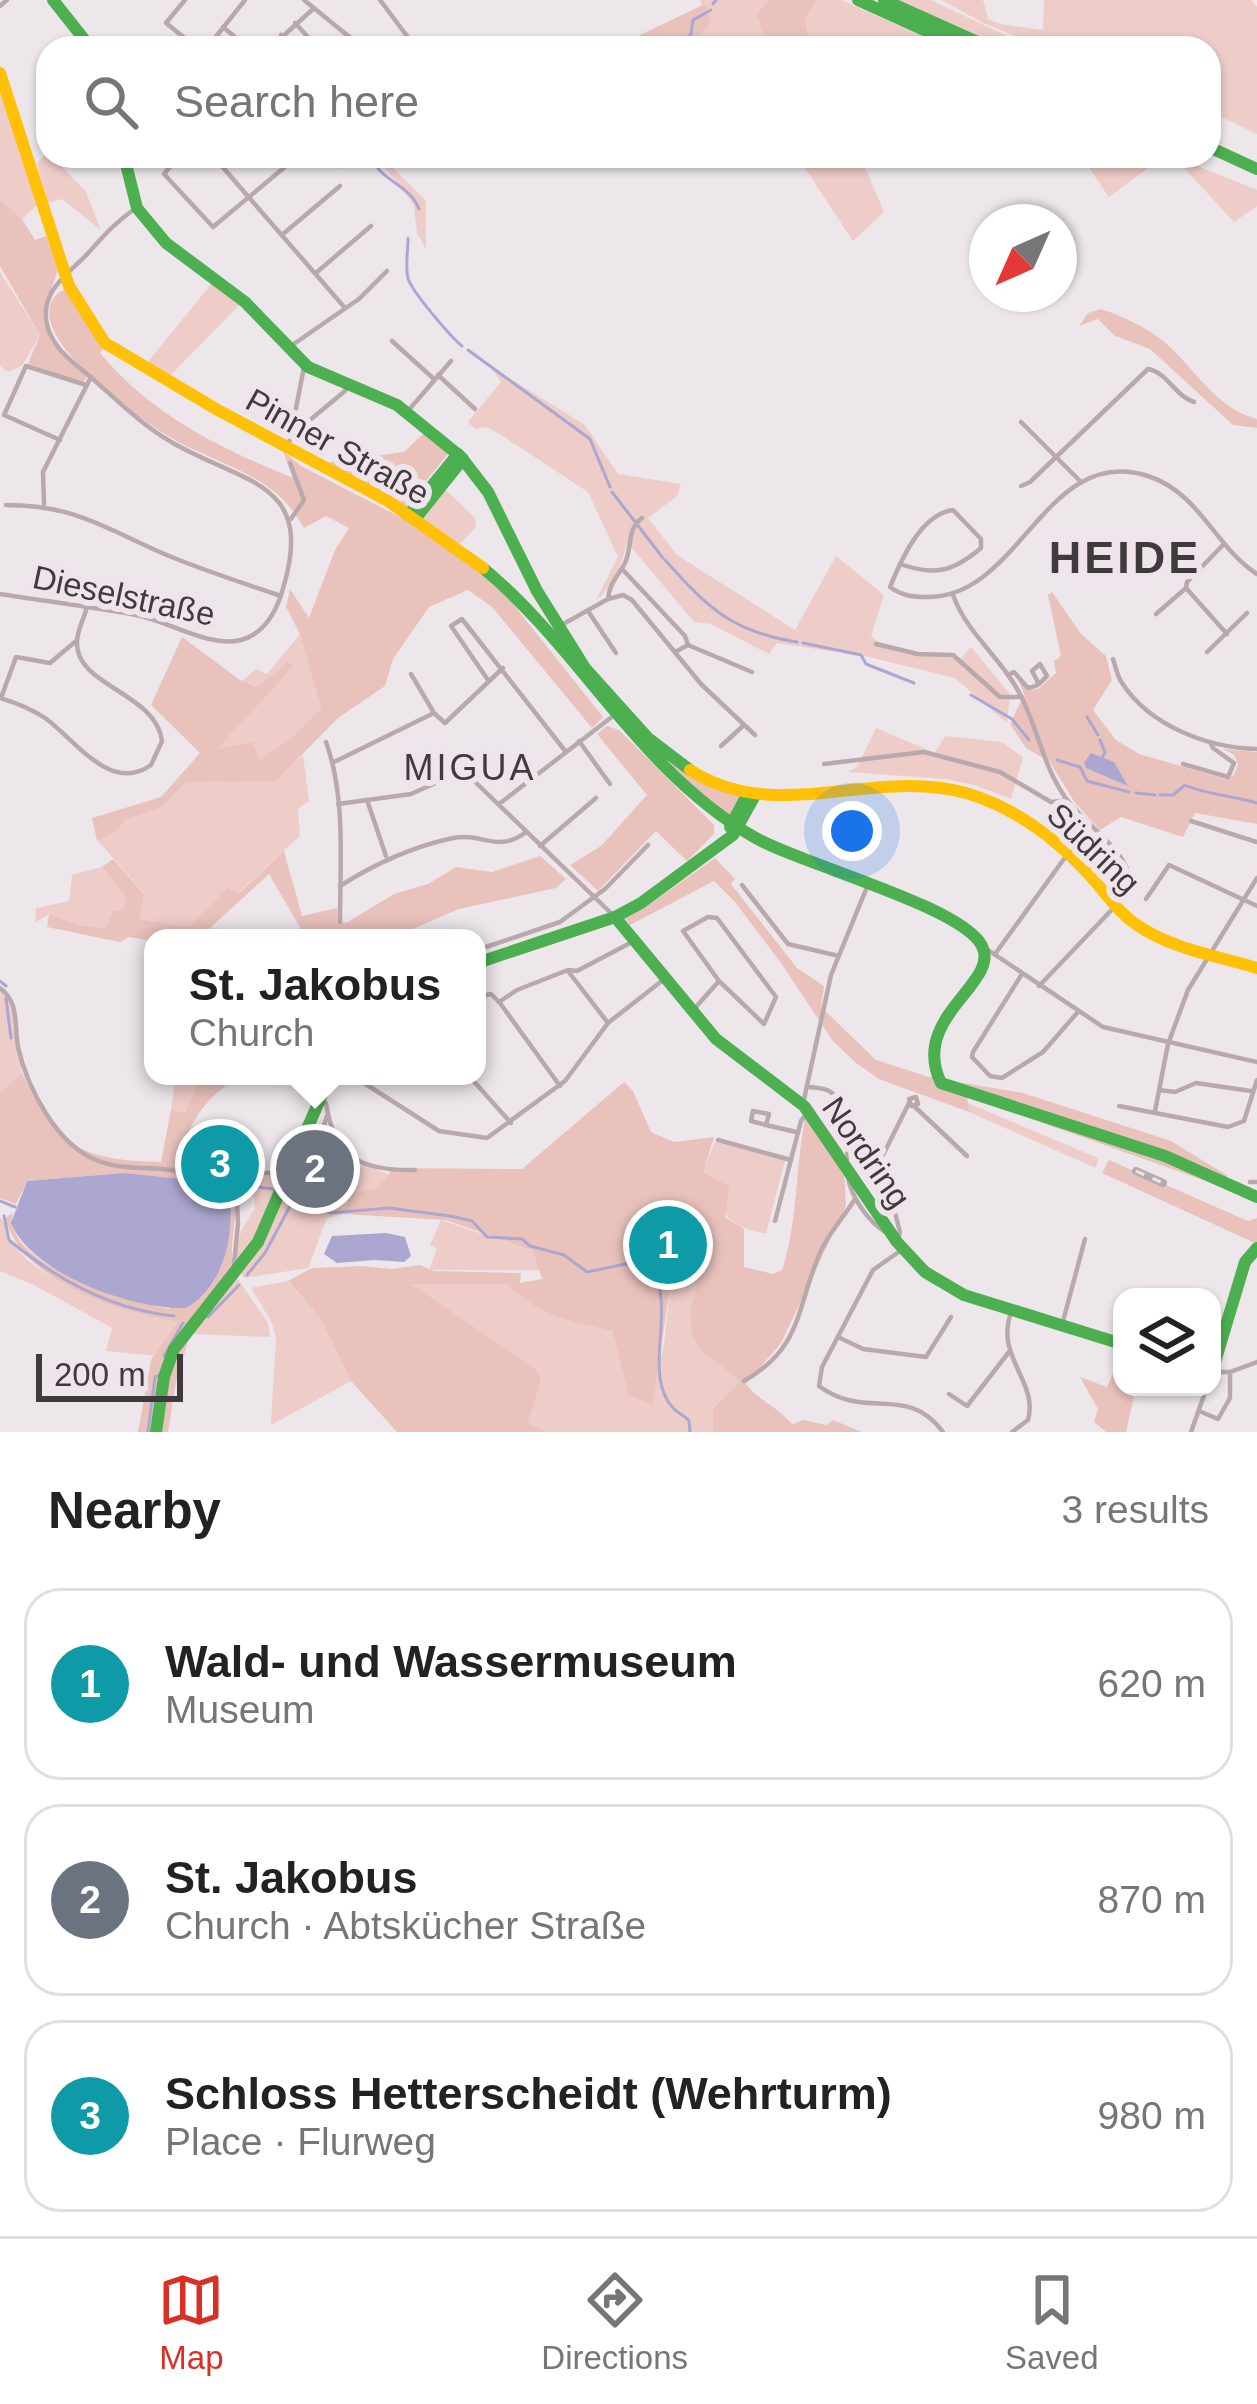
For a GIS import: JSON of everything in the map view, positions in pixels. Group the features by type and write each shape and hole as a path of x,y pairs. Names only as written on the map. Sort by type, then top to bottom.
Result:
{"main road":[{"path":"53,0 82,36"},
{"path":"858,0 938,36"},
{"path":"884,0 964,36"},
{"name":"Pinner Straße","path":"0,73 73,286 90,324 118,352 450,541 512,594 667,770 736,826 779,850 869,881 964,929 985,948"},
{"path":"1221,144 1257,160"},
{"path":"1221,152 1257,169"},
{"path":"125,168 136,208 166,246 232,291 305,365 407,412 460,456 495,498 558,627 604,689 666,752 708,780 750,796 736,826 656,894 615,917 486,960"},
{"path":"412,517 460,456"},
{"path":"512,594 521,581 537,590"},
{"path":"543,630 558,627"},
{"path":"667,770 720,821 720,841"},
{"name":"Südring","path":"750,796 803,799 880,785 948,789 1020,815 1069,852 1116,905 1152,933 1257,968"},
{"name":"Nordring","path":"615,917 729,1050 806,1108 897,1242 925,1272 951,1289 1113,1341"},
{"path":"985,948 985,964 937,1033 930,1058 941,1083 1181,1162 1257,1197"},
{"path":"156,1432 164,1377 174,1349 258,1242 326,1085"},
{"path":"1221,1342 1245,1262 1257,1248"}],"street":[{"path":"0,6 7,0"},
{"path":"182,36 166,23 185,0"},
{"path":"216,36 245,0"},
{"path":"304,0 348,36"},
{"path":"380,0 407,36"},
{"path":"281,35 313,9"},
{"path":"296,23 307,36"},
{"path":"224,26 235,36"},
{"path":"169,168 164,174 213,227 284,168"},
{"path":"224,168 345,308"},
{"path":"283,234 340,186"},
{"path":"136,208 66,269 46,312 50,334 65,356 162,436 261,486 291,519"},
{"path":"317,272 371,226"},
{"path":"288,348 387,271"},
{"path":"55,288 73,286"},
{"path":"392,341 476,409"},
{"path":"407,412 451,361"},
{"path":"289,444 305,365"},
{"path":"60,440 4,416 26,366 86,386"},
{"path":"1021,486 1148,369 1157,371 1186,400 1194,402"},
{"path":"44,505 44,472 91,377"},
{"path":"292,427 304,425 348,384"},
{"path":"1021,422 1080,481"},
{"path":"6,506 44,505 86,516 171,557 281,596 293,554 291,519 304,500 290,464"},
{"path":"900,564 932,573 945,571 981,548 981,539 952,511 937,514 900,564 890,587 911,597 953,595 994,571 1051,506 1080,481 1119,472 1161,481 1188,498 1224,544 1257,574"},
{"path":"608,599 637,522"},
{"path":"1156,614 1224,544"},
{"path":"621,569 679,629 688,645 752,671"},
{"path":"1186,588 1227,634"},
{"name":"Dieselstraße","path":"0,594 170,624 221,642 253,635 273,616 281,596"},
{"path":"953,595 968,629 1022,697 1047,767 1067,800 1125,863 1130,885 1039,986"},
{"path":"558,627 608,599 628,597 700,684 754,735"},
{"path":"0,698 28,707 49,721 111,772 129,775 145,770 160,751 158,723 86,666 76,641 87,607"},
{"path":"588,611 616,653"},
{"path":"1207,652 1247,613"},
{"path":"488,680 451,626 462,620 566,752"},
{"name":"Dieselstraße","path":"0,698 16,657 50,663 76,641"},
{"path":"875,644 932,656 953,655 1000,697 1022,697"},
{"path":"675,652 688,645"},
{"path":"1113,659 1121,681 1148,712 1210,742 1257,749"},
{"path":"411,674 445,723 503,668"},
{"path":"1008,675 1013,672 1028,688 1039,684"},
{"path":"334,761 434,713"},
{"path":"499,804 615,714"},
{"path":"721,746 744,725"},
{"path":"579,741 610,784"},
{"path":"326,742 334,761 338,804 340,922"},
{"path":"1183,764 1228,777 1234,763 1210,742"},
{"path":"824,764 924,752 1000,772 1051,802 1067,800"},
{"path":"338,804 412,794 456,774 469,776 615,917"},
{"path":"540,846 596,798"},
{"path":"367,800 386,856"},
{"path":"1192,821 1257,842"},
{"path":"340,886 386,856 454,837 503,844 526,832"},
{"path":"486,947 560,922 648,845"},
{"path":"1069,852 985,948 1103,1028 1257,1062"},
{"path":"1146,899 1169,866 1257,906"},
{"path":"1155,1112 1168,1044 1188,990 1257,878"},
{"path":"775,1221 806,1108 831,975 869,881"},
{"path":"742,885 788,944 839,956"},
{"path":"708,917 717,918 776,997 768,1022 764,1024 719,981 683,931 708,917"},
{"path":"486,998 577,971 634,941"},
{"path":"568,970 608,1023"},
{"path":"1022,974 972,1058 990,1076 1002,1078 1043,1052 1077,1013"},
{"path":"367,1086 439,1131 488,1138 560,1086 608,1023 664,979"},
{"path":"692,1012 719,981"},
{"path":"0,988 13,1000 23,1068 32,1088 61,1131 86,1155 121,1167 236,1181"},
{"path":"495,998 560,1086"},
{"path":"1119,1106 1228,1127 1244,1121 1257,1080"},
{"path":"1159,1090 1175,1092 1196,1083 1251,1090"},
{"path":"304,1085 307,1093 326,1102 336,1142 349,1156 381,1169 415,1169"},
{"path":"477,1085 511,1124"},
{"path":"808,1087 828,1091 839,1101 847,1181 878,1228 897,1242"},
{"path":"944,1432 930,1414 910,1404 867,1405 832,1394 819,1386 818,1378 873,1270 897,1242 900,1232 880,1159 912,1105 967,1156"},
{"path":"236,1181 245,1173 290,1170 319,1144 327,1116"},
{"path":"766,1125 798,1133"},
{"path":"718,1140 791,1160"},
{"path":"236,1181 236,1273"},
{"path":"744,1381 787,1346 819,1255 855,1199"},
{"path":"1062,1325 1085,1239"},
{"path":"1012,1310 1005,1330 1009,1352 1032,1405 1028,1420 1012,1432"},
{"path":"838,1337 863,1349 926,1358 951,1317"},
{"path":"949,1394 967,1406 1009,1352"},
{"path":"1221,1372 1257,1362"},
{"path":"1199,1411 1218,1419 1230,1398 1230,1372"},
{"path":"1191,1432 1204,1396"}],"shaded area":[{"path":"700,0 768,0 757,14 763,36 700,36 711,24"},
{"path":"768,0 817,0 805,18 808,36 763,36 757,14"},
{"path":"817,0 841,0 922,36 808,36 805,18"},
{"path":"898,0 931,0 1007,36 980,36"},
{"path":"942,0 983,0 988,19 1043,30 1044,0 1251,0 1257,7 1257,134 1221,117 1221,36 1015,36"},
{"path":"705,4 711,24 700,36 638,36"},
{"path":"0,88 38,204 22,219 0,200"},
{"path":"38,168 63,168 86,192 101,230 62,199 48,203"},
{"path":"386,168 393,168 426,201 426,249 417,233 414,205"},
{"path":"805,168 865,168 884,212 853,241"},
{"path":"1089,168 1148,168 1109,197"},
{"path":"1184,168 1203,168 1257,190 1257,206 1234,222"},
{"path":"0,200 22,219 35,240 46,236 58,270 44,323 51,342 87,377 83,383 28,364 40,335 0,266"},
{"path":"0,272 40,335 22,366 8,372 0,366"},
{"path":"212,283 239,305 170,376 147,363"},
{"path":"67,288 104,347 100,353 142,395 188,428 293,478 283,451 301,466 400,517 479,570 509,599 603,717 592,728 492,607 468,590 429,607 393,659 385,686 338,718 276,781 187,782 162,807 126,819 114,833 97,841 92,818 161,797 200,753 151,705 182,637 240,680 257,687 288,662 294,666 217,749 253,742 259,760 321,709 300,634 286,607 290,589 309,618 335,550 349,528 326,516 304,528 268,487 170,437 107,391 62,345 51,322 51,303"},
{"path":"1101,309 1162,340 1229,406 1257,419 1257,428 1233,425 1150,349 1115,336 1098,319 1079,326 1088,313"},
{"path":"490,366 585,425 618,474 681,484 677,496 648,518 677,555 795,630 836,556 884,595 871,636 892,648 961,659 971,647 1010,694 1007,723 955,678 864,656 777,643 769,654 711,624 694,622 627,542 616,574 596,600 618,557 588,492 498,433 486,427 475,429 468,422 501,382"},
{"path":"424,433 448,454 403,509 324,463 404,452"},
{"path":"444,488 475,518 476,527 460,544 421,519"},
{"path":"1052,592 1081,634 1106,656 1112,680 1093,710 1116,740 1139,754 1225,779 1234,775 1238,764 1223,749 1257,752 1257,824 1195,813 1183,837 1121,817 1100,830 1075,803 1050,762 1026,748 1010,724 1024,694 1016,675 1028,690 1038,689 1056,673 1054,661 1061,656 1048,595"},
{"path":"549,631 557,631 646,738 741,797 734,816 712,805 662,762"},
{"path":"300,634 321,709 258,761 216,748 294,666 288,662 258,687 242,681 256,669 267,674"},
{"path":"607,726 619,730 714,825 714,834 687,861 656,831 598,891 570,865 601,846 647,795 597,734"},
{"path":"876,728 935,753 945,736 1002,742 1023,757 1011,799 945,779 848,772 857,767"},
{"path":"1091,753 1114,762 1128,786 1086,768"},
{"path":"303,755 309,801 298,809 300,836 238,893 227,889 189,927 139,919 144,893 98,841 114,833 125,819 162,807 187,782 276,780"},
{"path":"284,851 302,916 337,908 338,921 346,923 394,894 428,884 456,867 492,872 540,856 566,879 556,888 459,909 413,929 301,929 269,874 209,929 144,929 144,940 129,937 120,942 47,927 49,914 78,925 106,928 114,910 123,911 126,897 102,867 113,859 144,894 139,919 189,927 227,888 239,893"},
{"path":"715,858 797,968 824,986 821,1007 876,1060 929,1077 1023,1093 1171,1141 1228,1176 1217,1185 967,1096 969,1112 879,1079 833,1041 781,963 714,881 630,925 624,916 650,904"},
{"path":"102,867 126,897 123,911 106,928 78,925 49,914 35,923 36,908 69,901 72,875"},
{"path":"0,989 11,998 22,1073 0,1093"},
{"path":"22,1073 47,1118 75,1145 110,1158 161,1162 171,1109 185,1113 197,1085 226,1085 196,1118 179,1167 210,1172 233,1185 232,1257 238,1279 190,1334 168,1432 138,1432 151,1360 178,1322 102,1301 52,1277 15,1241 5,1218 13,1213 15,1232 47,1264 100,1289 169,1309 230,1210 229,1188 124,1173 27,1181 16,1204 0,1198 0,1093"},
{"path":"624,1082 633,1091 651,1132 674,1142 714,1137 703,1173 729,1186 725,1217 744,1229 744,1267 773,1274 782,1270 809,1102 843,1151 846,1206 781,1343 746,1384 792,1424 804,1420 826,1425 833,1420 862,1432 713,1432 713,1408 740,1382 702,1351 693,1337 690,1311 698,1277 695,1252 653,1229 658,1268 670,1286 653,1404 628,1395 613,1331 544,1311 507,1284 411,1284 535,1369 541,1380 528,1423 548,1432 397,1432 351,1381 321,1319 288,1281 312,1268 420,1265 434,1271 521,1273 520,1283 542,1279 533,1251 446,1220 342,1214 351,1193 376,1188 394,1168 522,1169"},
{"path":"175,1085 197,1085 185,1114 171,1109"},
{"path":"965,1102 1098,1158 1096,1168 969,1112"},
{"path":"185,1135 215,1140 210,1172 179,1167"},
{"path":"715,1142 785,1160 766,1234 732,1220 714,1197 702,1173"},
{"path":"1109,1160 1248,1221 1257,1218 1257,1244 1102,1173"},
{"path":"362,1164 388,1174 376,1188 351,1193"},
{"path":"124,1173 228,1184 231,1219 225,1254 211,1285 186,1308 139,1303 86,1285 40,1258 11,1223 27,1181"},
{"path":"271,1175 333,1205 346,1204 342,1214 327,1218 308,1268 244,1278 237,1260 238,1242 255,1209 254,1197 244,1195 237,1183"},
{"path":"0,1217 12,1242 43,1272 112,1305 179,1322 157,1356 106,1351 112,1328 0,1271"},
{"path":"441,1220 533,1251 540,1270 429,1270 437,1249 430,1245"},
{"path":"651,1229 680,1240 695,1252 698,1277 690,1311 702,1351 740,1382 713,1408 713,1432 548,1432 527,1423 541,1380 410,1284 507,1284 544,1311 614,1331 628,1395 652,1403 670,1287 658,1268"},
{"path":"386,1233 405,1237 411,1256 404,1262 337,1263 324,1254 332,1236"},
{"path":"238,1279 268,1323 270,1337 190,1334"},
{"path":"287,1281 321,1319 351,1381 271,1425 276,1337 251,1288"},
{"path":"1113,1374 1113,1396 1134,1396 1126,1432 1106,1432 1094,1422 1098,1409 1080,1377 1107,1387"}],"waterway":[{"path":"713,4 716,0"},
{"path":"689,36 693,20 711,10"},
{"path":"378,168 409,193 419,209"},
{"path":"408,238 408,278 462,346"},
{"path":"468,350 590,439 610,487"},
{"path":"612,492 663,558"},
{"path":"665,560 723,615 755,632 797,642"},
{"path":"803,643 861,655 866,664 914,683"},
{"path":"971,695 1012,719 1029,740"},
{"path":"1087,717 1098,735"},
{"path":"1100,740 1105,752 1101,761"},
{"path":"1057,760 1080,767 1087,781 1129,792"},
{"path":"1160,795 1173,795 1185,785 1257,803"},
{"path":"1136,793 1155,795"},
{"path":"0,981 6,986"},
{"path":"6,998 11,1038"},
{"path":"243,1185 273,1189"},
{"path":"287,1192 330,1213 389,1208 472,1221 487,1237 522,1239 530,1246 564,1255 587,1272 626,1264 650,1266 661,1301 659,1360 664,1395 689,1421 690,1432"},
{"path":"247,1275 265,1253 296,1195"},
{"path":"0,1201 15,1207"},
{"path":"4,1216 9,1240 66,1280 107,1300 174,1316"},
{"path":"208,1317 239,1285"},
{"path":"164,1356 183,1323"},
{"path":"148,1432 155,1377 161,1375 163,1365"}],"railway":[{"path":"1136,1171 1163,1183"}],"traffic: fast":[{"path":"53,0 82,36"},
{"path":"858,0 938,36"},
{"path":"884,0 964,36"},
{"path":"1221,152 1257,169"},
{"path":"127,168 137,208 166,243 245,302 308,367 397,405 461,457 488,492 537,591 585,668 648,738 690,770"},
{"path":"408,515 458,454"},
{"path":"415,519 463,459"},
{"path":"483,568 551,635 644,745 714,810 776,848 944,916 982,946 979,974 937,1039 934,1060 941,1083 1165,1156 1257,1197"},
{"path":"730,827 747,795"},
{"path":"486,960 615,917 641,903 733,835 754,797"},
{"path":"615,917 716,1039 804,1106 897,1242 925,1272 964,1295 1113,1341"},
{"path":"156,1432 164,1377 174,1349 258,1242 326,1085"},
{"path":"1221,1342 1245,1262 1257,1248"}],"traffic: slow":[{"path":"0,73 69,286 105,343 388,501 483,568"},
{"path":"690,770 723,786 757,794 895,786 931,787 985,799 1051,839 1137,925 1180,946 1257,968"}],"place":[{"name":"Schloss Hetterscheidt (Wehrturm)","path":"220,1164"},
{"name":"St. Jakobus","path":"315,1169"},
{"name":"Wald- und Wassermuseum","path":"668,1245"}],"district":[{"name":"HEIDE","path":"1125,557"},
{"name":"MIGUA","path":"470,767"}]}
